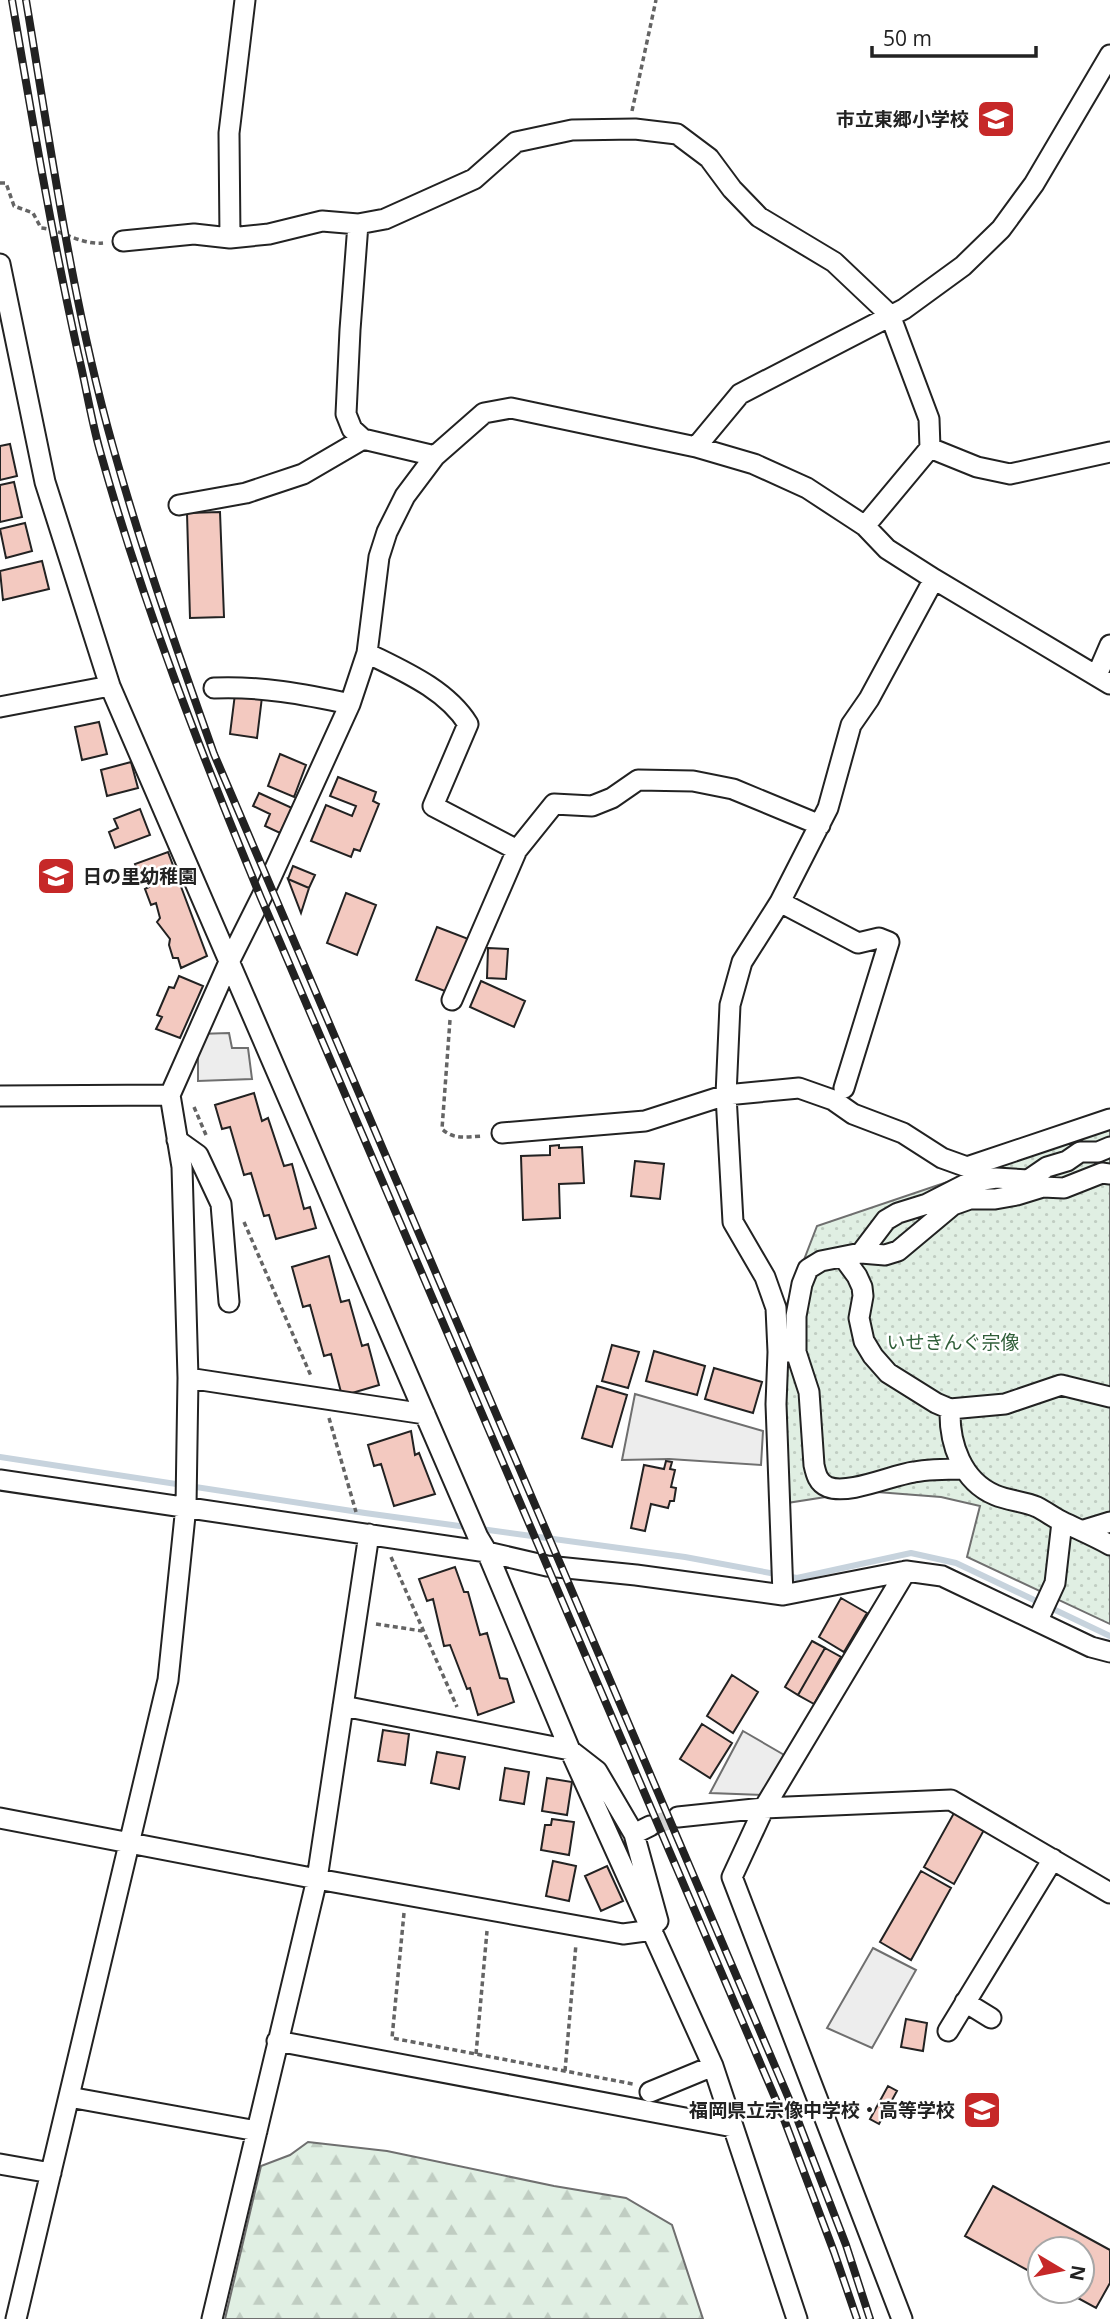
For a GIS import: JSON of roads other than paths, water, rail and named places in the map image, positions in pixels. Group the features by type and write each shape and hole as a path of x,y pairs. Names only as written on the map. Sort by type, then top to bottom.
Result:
{"street":[{"path":"230,238 229,133 245,0"},
{"path":"696,447 740,394 904,309 962,266 1001,229 1034,184 1110,55"},
{"path":"123,241 194,234 230,238 269,234 322,221 358,224 385,219 474,179 516,142 572,130 628,130 677,134 709,158 732,189 759,217 834,262 890,315 929,419 930,448 865,526"},
{"path":"358,224 346,414 352,429 363,439 435,456"},
{"path":"1,271 44,482 110,686 570,1750 713,2066 797,2319"},
{"path":"16,2319 168,1680 187,1494 188,1378 181,1167 174,1086 349,704 367,653 379,556 387,532 405,496 435,456 484,412 511,408 696,447 754,464 807,488 865,526 887,549 1103,679 1110,645"},
{"path":"179,505 246,493 303,474 363,439"},
{"path":"930,448 977,467 1010,474 1110,452"},
{"path":"934,579 869,699 851,725 828,808 780,902 742,962 730,1005 726,1096 733,1222 765,1277 787,1352 809,1392 814,1465 821,1483 828,1487 846,1489 916,1471 964,1469"},
{"path":"367,653 437,692 458,708 468,724 433,806 517,850"},
{"path":"0,707 110,686"},
{"path":"214,688 291,691 349,704"},
{"path":"452,1000 517,850 554,804 592,806 612,798 638,780 693,781 733,789 820,825"},
{"path":"780,902 858,943 879,937 889,942 844,1088"},
{"path":"0,1096 174,1086"},
{"path":"502,1133 645,1121 726,1096 799,1088 833,1100 853,1114 903,1133 942,1158 967,1167 1110,1119"},
{"path":"177,1140 198,1155 221,1204 229,1302"},
{"path":"1035,1184 1037,1173 1067,1161 1080,1152 1098,1152 1110,1147"},
{"path":"852,1255 886,1220 898,1213 927,1204 970,1182 996,1178 1064,1188 1102,1173 1110,1174"},
{"path":"783,1595 776,1404 802,1284 808,1269 821,1261 852,1255 885,1255 898,1251 953,1205 971,1199 995,1199 1035,1184"},
{"path":"852,1255 862,1287 859,1318 864,1341 888,1373 911,1390 950,1409 1005,1404 1061,1385 1110,1397"},
{"path":"188,1378 425,1414"},
{"path":"950,1409 954,1444 964,1469 984,1490 1035,1506 1110,1545"},
{"path":"0,1480 187,1494 376,1535 483,1545 547,1566 783,1595 906,1572 942,1576 1091,1647 1110,1652"},
{"path":"1038,1620 1055,1583 1062,1522"},
{"path":"1083,1530 1110,1522"},
{"path":"212,2319 317,1879 355,1621 376,1535"},
{"path":"902,2319 733,1877 764,1808 906,1572"},
{"path":"343,1706 570,1750 597,1771 642,1830 659,1919 653,1930"},
{"path":"678,1817 764,1808 951,1800 1110,1893"},
{"path":"0,1818 623,1934 653,1930"},
{"path":"948,2031 1053,1859"},
{"path":"965,2003 991,2018"},
{"path":"277,2041 733,2127"},
{"path":"650,2092 713,2066"},
{"path":"69,2097 257,2131"},
{"path":"0,2164 51,2173"}],"waterway":[{"path":"0,1457 365,1513 685,1557 797,1578 911,1553 956,1563 1110,1636"}],"tunnel":[{"path":"650,1826 678,1817"}],"railway":[{"path":"12,0 51,221 94,427 135,565 174,677 261,898 782,2114 857,2319"},
{"path":"26,0 74,281 99,392 148,563 214,754 795,2113 846,2245 870,2319"}],"place":[{"name":"市立東郷小学校","path":"996,119"},
{"name":"日の里幼稚園","path":"56,876"},
{"name":"福岡県立宗像中学校・高等学校","path":"982,2110"}],"park label":[{"name":"いせきんぐ宗像","path":"953,1342"}]}
